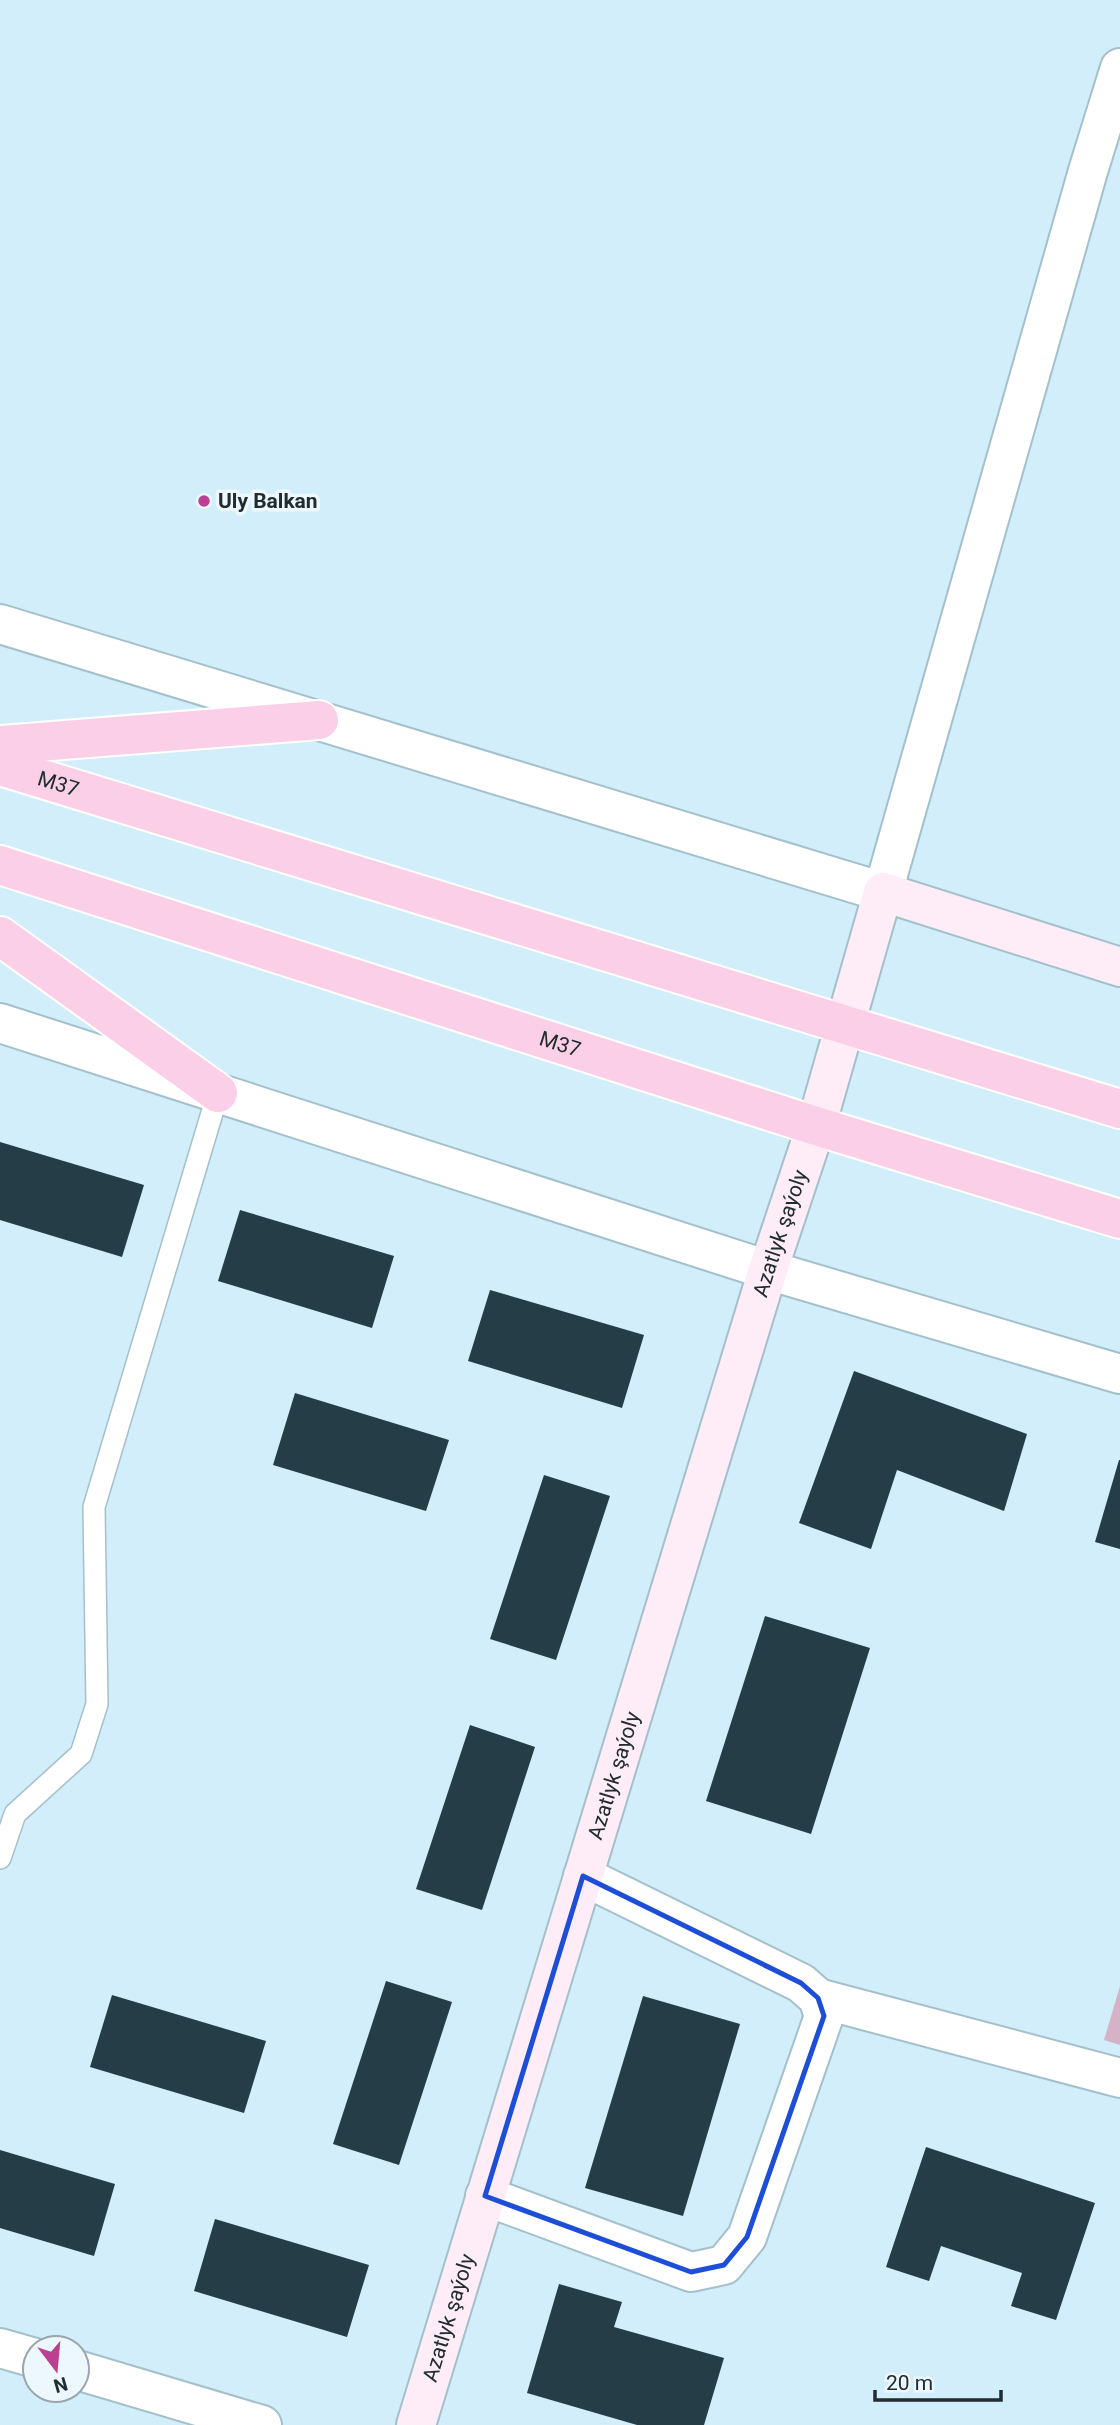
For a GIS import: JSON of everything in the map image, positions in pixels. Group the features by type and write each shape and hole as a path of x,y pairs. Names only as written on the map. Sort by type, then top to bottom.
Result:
{"highway":[{"path":"0,745 319,720"},
{"name":"M37","path":"0,766 1120,1109"},
{"name":"M37","path":"0,865 816,1126 1120,1219"},
{"path":"0,936 218,1093"}],"main road":[{"path":"883,892 1120,967"},
{"name":"Azatlyk şaýoly","path":"416,2425 768,1270 816,1126 883,892"}],"street":[{"path":"0,624 883,892 1080,198 1120,68"},
{"path":"0,1023 768,1270 1120,1374"},
{"path":"583,1876 801,1983 818,1998 1120,2078"},
{"path":"485,2196 691,2272 724,2265 747,2236 752,2224 824,2016 818,1998"},
{"path":"0,2348 21,2354"},
{"path":"91,2375 262,2425"}],"lane":[{"path":"0,1858 15,1814 81,1754 97,1704 94,1507 218,1093"}],"highlighted area":[{"path":"583,1876 801,1983 818,1998 824,2016 747,2237 724,2265 691,2272 485,2196"}],"shaded area":[{"path":"1120,1986 1120,2045 1104,2040"}],"building":[{"path":"0,1142 144,1185 122,1257 0,1220"},
{"path":"240,1210 394,1256 372,1328 218,1281"},
{"path":"490,1290 644,1335 622,1408 468,1361"},
{"path":"854,1371 1027,1434 1004,1511 897,1470 871,1549 799,1523"},
{"path":"295,1393 449,1440 426,1511 273,1465"},
{"path":"1120,1460 1120,1549 1095,1542"},
{"path":"544,1475 610,1496 556,1660 490,1639"},
{"path":"765,1616 870,1648 811,1834 706,1801"},
{"path":"470,1725 535,1747 482,1910 416,1889"},
{"path":"386,1981 452,2002 399,2165 333,2144"},
{"path":"112,1995 266,2041 244,2113 90,2067"},
{"path":"643,1996 740,2024 683,2216 585,2188"},
{"path":"926,2147 1095,2203 1056,2320 1011,2306 1022,2273 941,2246 929,2281 886,2267"},
{"path":"0,2150 115,2184 94,2256 0,2228"},
{"path":"215,2219 369,2265 347,2337 194,2291"},
{"path":"559,2284 622,2302 614,2327 724,2358 704,2425 637,2425 527,2393"}],"place":[{"name":"Uly Balkan","path":"204,501"}]}
